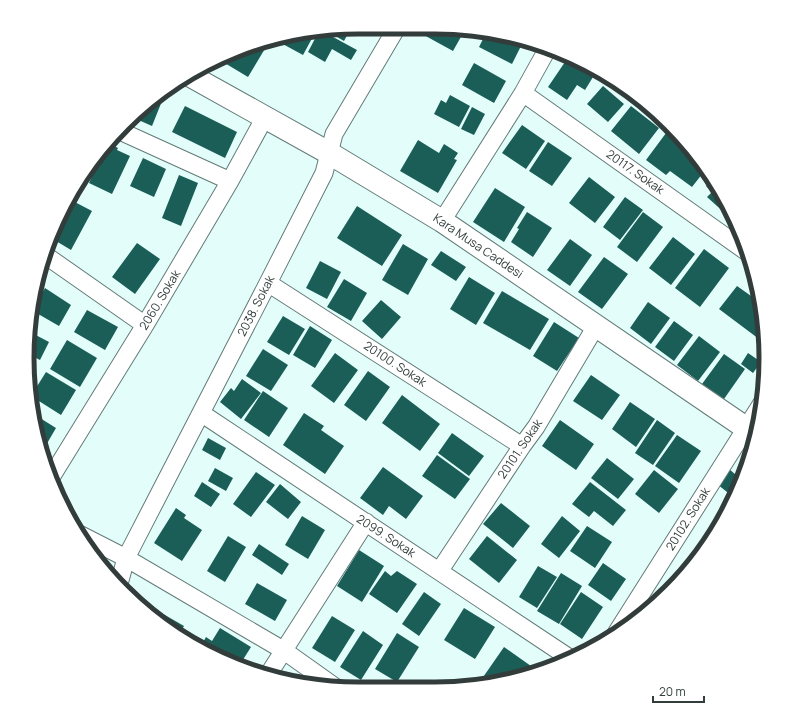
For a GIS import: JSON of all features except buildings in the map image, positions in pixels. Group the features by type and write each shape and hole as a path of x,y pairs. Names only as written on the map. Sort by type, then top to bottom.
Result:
{"street":[{"name":"2038. Sokak","path":"120,578 126,558 324,173 334,134 393,34"},
{"path":"442,222 523,93 545,53"},
{"name":"Kara Musa Caddesi","path":"194,78 329,153 442,222 750,432"},
{"name":"20117. Sokak","path":"523,93 739,246"},
{"name":"2060. Sokak","path":"55,471 146,325 230,181 265,117"},
{"path":"124,134 230,181"},
{"path":"48,264 146,325"},
{"name":"20100. Sokak","path":"268,283 522,446"},
{"name":"20101. Sokak","path":"440,570 536,427 596,326"},
{"name":"2099. Sokak","path":"201,413 440,570 565,655"},
{"name":"20102. Sokak","path":"625,620 750,433"},
{"path":"271,670 366,522"},
{"path":"90,540 126,558 283,650 325,680"}]}
